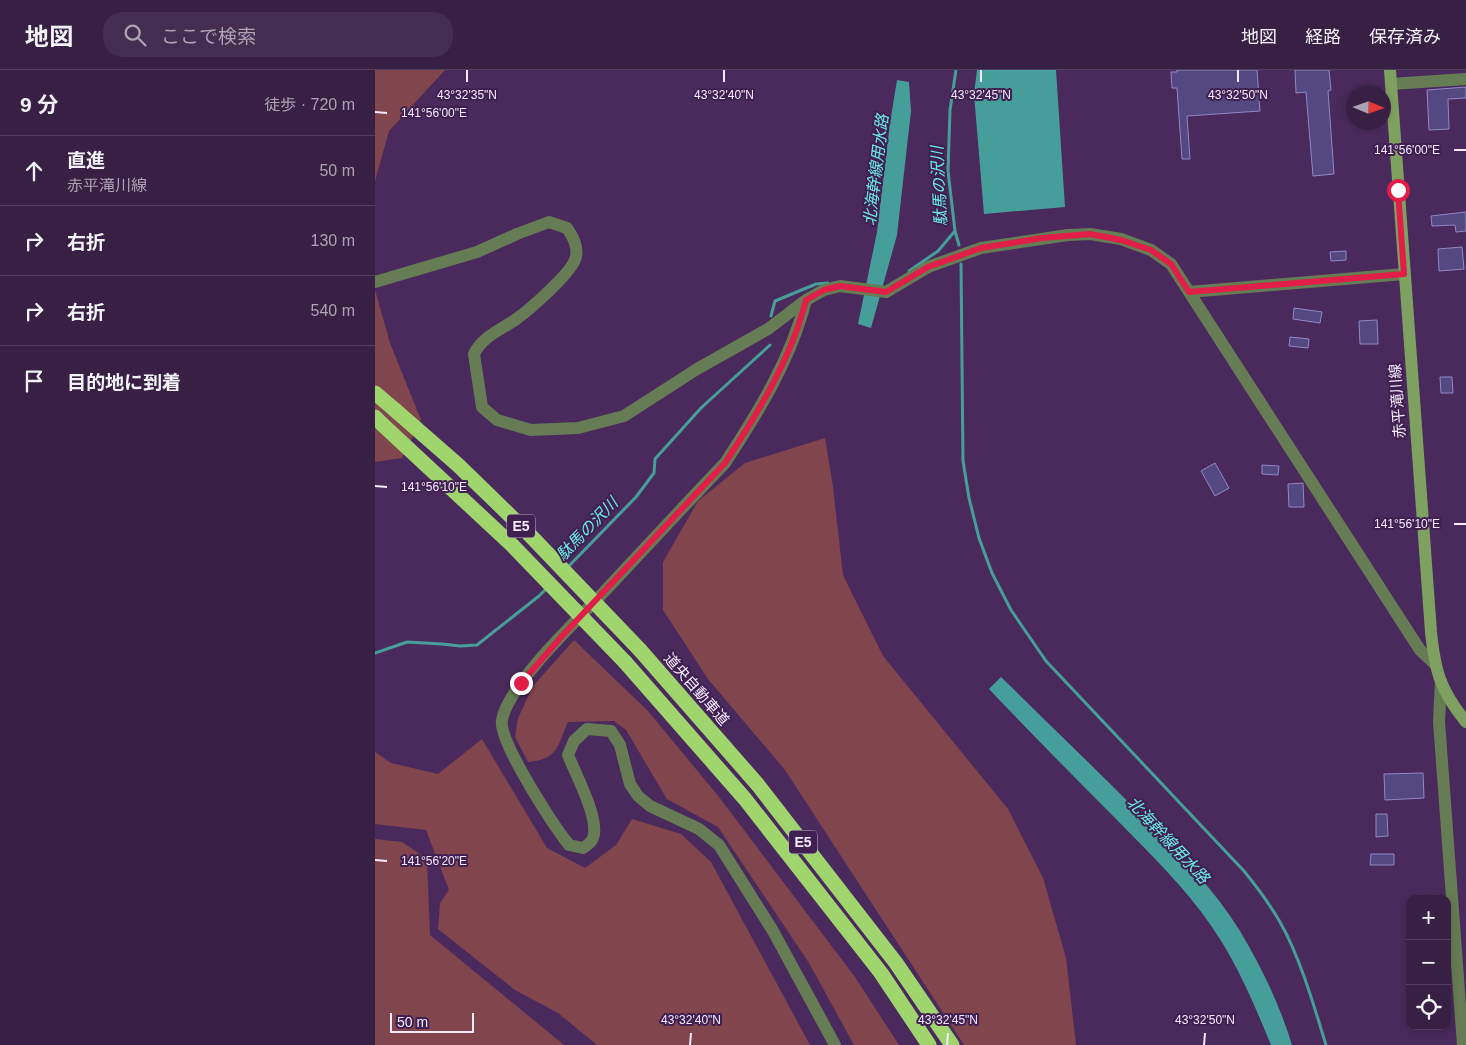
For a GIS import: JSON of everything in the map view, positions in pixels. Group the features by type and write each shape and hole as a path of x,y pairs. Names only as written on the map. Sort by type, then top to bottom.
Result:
{"highway":[{"name":"道央自動車道","path":"375,393 458,465 527,532 640,650 758,785 896,963 952,1045"},
{"name":"E5","path":"379,421 512,545 625,662 745,799 881,973 929,1045"}],"main road":[{"name":"赤平滝川線","path":"1390,70 1431,632 1435,664 1441,682 1448,697 1466,722"}],"street":[{"path":"1391,84 1466,79"},
{"path":"375,282 477,252 549,222 567,228 575,241 577,256 574,262 541,298 516,319 492,334 478,347 474,354 482,407 497,420 531,430 578,428 624,416 697,369 768,329 806,300 824,290 840,286 886,292 928,267 981,248 1042,238 1090,234 1121,240 1151,250 1171,264 1420,650 1435,664"},
{"path":"1189,292 1404,274"},
{"path":"806,300 799,328 778,373 746,431 725,463 562,636 521,683 509,699 501,721 513,756 554,826 569,846 583,848 591,843 595,835 594,820 568,755 574,742 587,730 611,731 620,745 630,784 638,796 650,806 699,829 719,846 773,931 835,1045"},
{"path":"1441,682 1439,722 1463,1045"}],"shaded area":[{"path":"375,70 445,70 389,131 375,181"},
{"path":"977,70 1056,70 1065,207 984,214 974,94"},
{"path":"897,80 909,82 911,111 897,235 871,328 858,324 877,232"},
{"path":"375,290 390,343 421,420 402,458 375,462"},
{"path":"825,438 833,487 843,575 883,656 1008,809 1043,878 1066,958 1076,1045 964,1045 785,770 708,679 663,610 663,562 698,501 745,463"},
{"path":"574,640 648,711 719,797 855,977 899,1045 854,1045 809,963 718,827 667,799 626,730 614,721 568,722 559,744 551,754 546,758 528,762 515,737 518,718 533,686"},
{"path":"1001,677 1147,821 1197,873 1220,901 1240,931 1263,972 1282,1015 1292,1045 1271,1045 1237,969 1212,927 1190,898 1154,858 989,689"},
{"path":"482,739 547,848 585,868 616,845 632,819 681,834 711,862 810,1045 597,1045 558,1013 515,990 438,929 440,903 449,890 426,830 375,824 375,752 391,763 438,774"},
{"path":"375,839 402,842 427,859 430,935 564,1045 375,1045"}],"building":[{"path":"1177,70 1257,70 1260,111 1187,116 1190,159 1182,159 1177,88 1172,88 1171,72 1177,72"},
{"path":"1295,70 1329,70 1331,90 1328,91 1334,174 1313,176 1306,92 1296,93"},
{"path":"1466,87 1466,98 1448,99 1449,129 1429,130 1427,90"},
{"path":"1466,212 1466,231 1456,232 1455,225 1432,226 1431,216"},
{"path":"1462,247 1464,269 1439,271 1438,249"},
{"path":"1346,251 1346,260 1331,261 1330,252"},
{"path":"1294,308 1322,312 1320,323 1293,319"},
{"path":"1377,320 1378,344 1360,344 1359,321"},
{"path":"1290,337 1309,339 1308,348 1289,346"},
{"path":"1440,377 1452,377 1453,393 1441,393"},
{"path":"1215,463 1229,488 1215,496 1201,471"},
{"path":"1262,465 1279,466 1278,475 1262,474"},
{"path":"1303,483 1304,507 1289,507 1288,484"},
{"path":"1423,773 1424,798 1385,800 1384,774"},
{"path":"1376,814 1387,814 1388,836 1376,837"},
{"path":"1371,854 1394,854 1394,865 1370,865"}],"waterway":[{"name":"駄馬の沢川","path":"909,271 938,251 955,231 948,171 950,110 956,70"},
{"path":"955,231 959,245"},
{"path":"961,264 963,461 969,498 979,538 992,573 1011,610 1046,661 1244,871 1263,895 1280,922 1294,950 1326,1045"},
{"name":"駄馬の沢川","path":"771,316 775,301 816,284 828,283"},
{"name":"駄馬の沢川","path":"567,568 636,497 654,473 655,459 701,408 770,345"},
{"name":"駄馬の沢川","path":"375,653 407,642 460,646 477,645 547,588"}],"route":[{"path":"521,683 562,636 725,463 746,431 778,373 799,328 806,300 824,290 840,286 886,292 928,267 981,248 1042,238 1090,234 1121,240 1151,250 1171,264 1189,292 1404,274 1398,190"}],"water label":[{"name":"北海幹線用水路","path":"876,170"},
{"name":"北海幹線用水路","path":"1168,840"}]}
